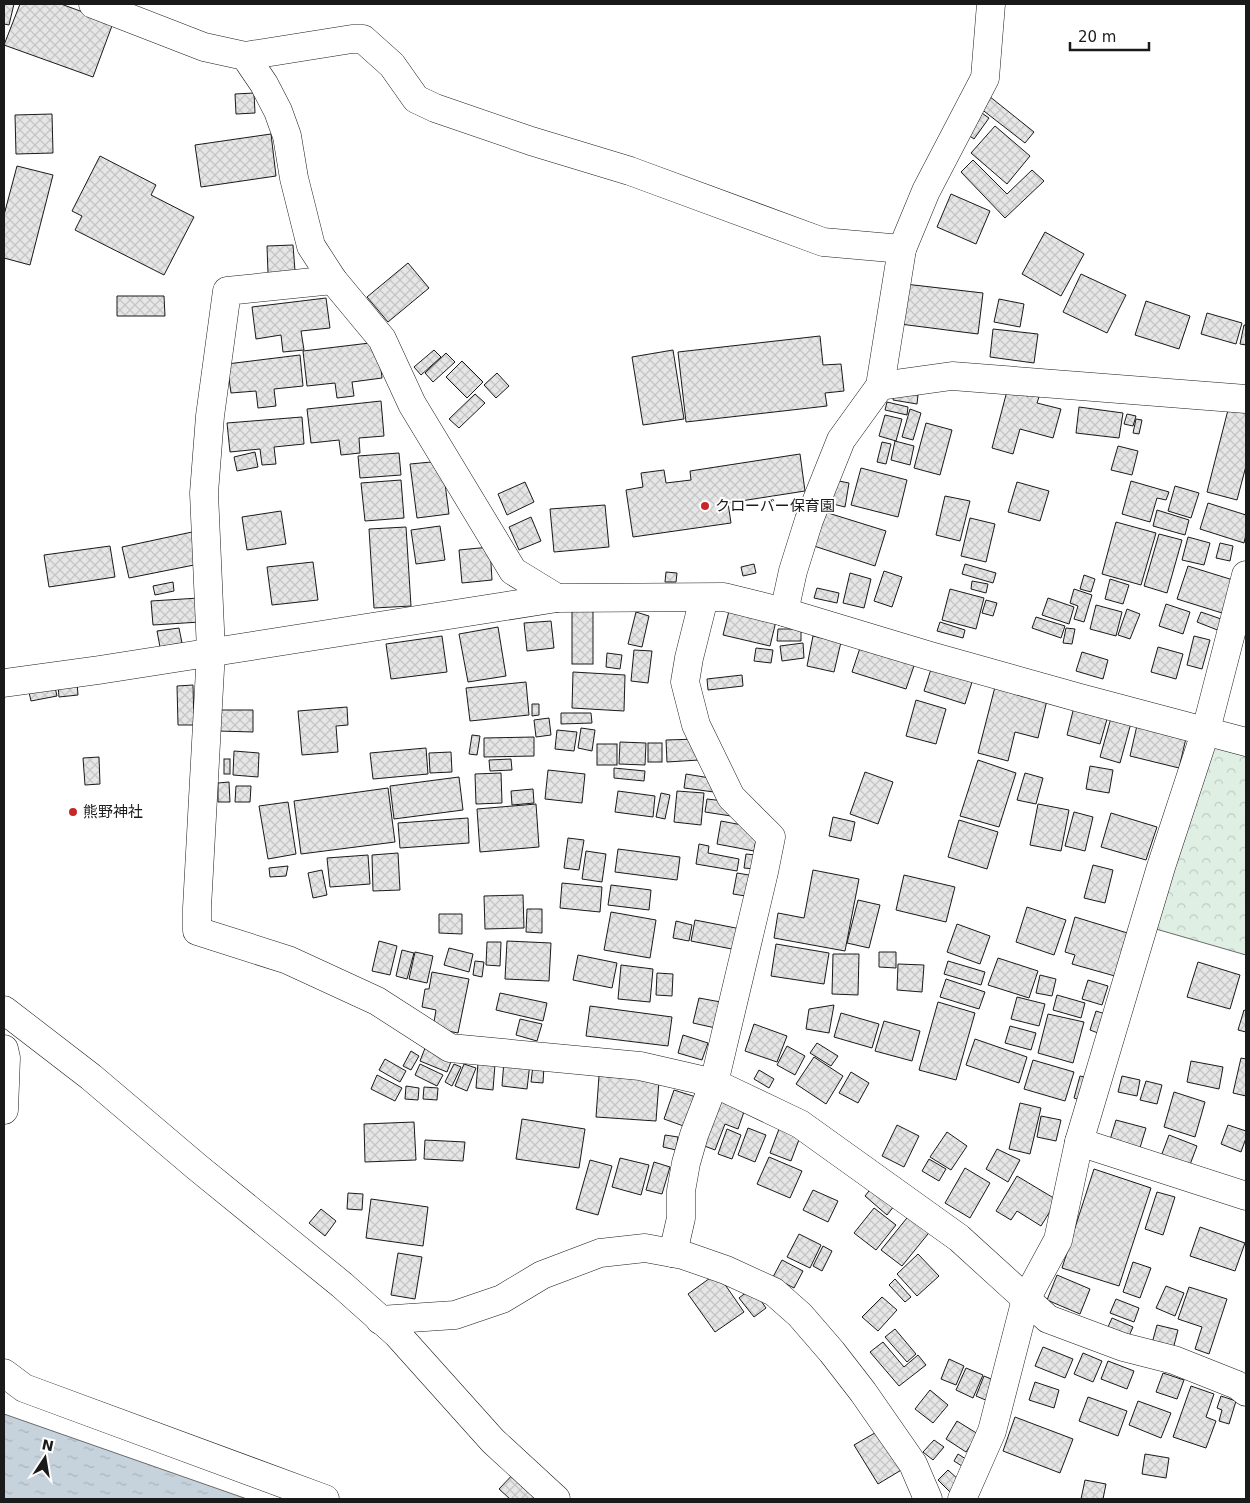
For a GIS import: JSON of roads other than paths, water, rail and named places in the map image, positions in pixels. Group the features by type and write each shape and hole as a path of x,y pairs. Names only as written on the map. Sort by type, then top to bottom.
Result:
{"street":[{"path":"93,4 204,47 245,56 352,39 364,40 392,65 416,99 435,108 531,141 630,171 823,242 902,250"},
{"path":"784,612 809,520 840,440 880,386 902,250 926,191 985,78 991,4"},
{"path":"245,56 264,84 278,110 286,136 294,178 311,246 333,280 382,339 412,404 513,571 557,598"},
{"path":"333,280 227,290 210,416 204,492 211,651 197,931 288,960 377,1001 450,1048 640,1066 714,1083 800,1124 959,1238 1048,1319 1123,1347 1174,1360 1237,1385 1246,1392"},
{"path":"880,386 952,376 1246,399"},
{"path":"962,1499 992,1432 1026,1299 1058,1240 1079,1142 1161,867 1206,730 1246,574"},
{"path":"4,683 99,670 557,598 724,597 784,612 1061,693 1246,742"},
{"path":"673,1253 681,1218 681,1191 686,1163 694,1135 714,1083 771,837 731,797 696,725 684,682 704,598"},
{"path":"4,1010 91,1077 197,1167 342,1285 397,1334 493,1441 556,1499"},
{"path":"4,1049 6,1058 4,1110"},
{"path":"1079,1142 1246,1196"},
{"path":"380,1320 455,1315 502,1299 542,1275 600,1253 645,1248 683,1255 726,1270 774,1292 800,1315 863,1392 913,1464 928,1499"},
{"path":"4,1373 24,1388 325,1499"}],"water":[{"path":"4,1414 247,1499 4,1499"}],"place":[{"name":"クローバー保育園","path":"705,506"},
{"name":"熊野神社","path":"73,812"}]}
